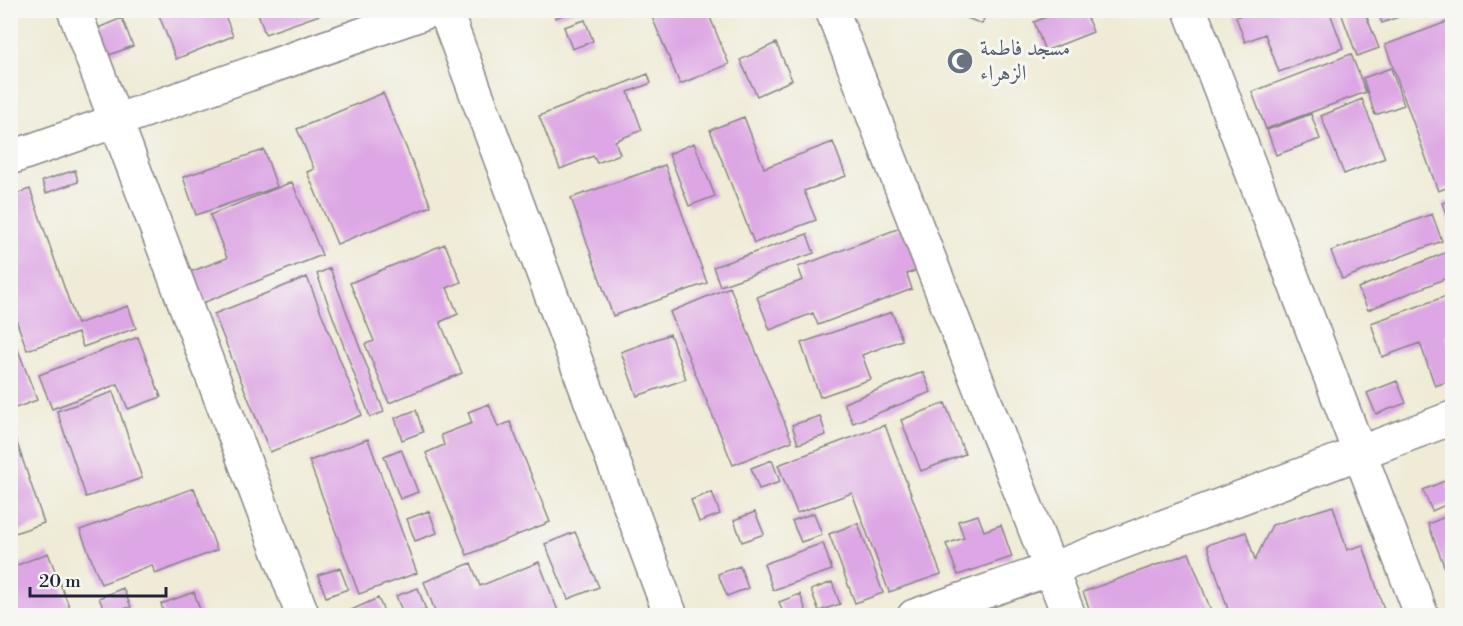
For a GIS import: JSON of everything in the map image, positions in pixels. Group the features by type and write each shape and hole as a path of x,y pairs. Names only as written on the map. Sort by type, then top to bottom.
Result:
{"street":[{"path":"74,10 303,615"},
{"path":"10,158 432,10"},
{"path":"445,10 671,615"},
{"path":"832,10 1069,615"},
{"path":"1190,10 1358,454 1422,615"},
{"path":"914,615 1051,569 1452,418"}],"building":[{"path":"157,10 223,10 233,36 176,59"},
{"path":"257,10 331,10 331,11 265,34"},
{"path":"553,10 575,10 575,11 555,18"},
{"path":"649,10 707,10 729,64 680,84"},
{"path":"947,10 987,10 982,24"},
{"path":"1063,10 1084,10 1093,32 1045,51 1034,22"},
{"path":"1253,10 1329,10 1343,48 1279,72 1265,34 1245,42 1236,17"},
{"path":"1340,10 1364,10 1379,48 1357,56"},
{"path":"1377,10 1415,10 1415,11 1382,23"},
{"path":"122,18 133,46 109,55 98,28"},
{"path":"585,20 593,41 572,49 564,27"},
{"path":"1452,20 1452,186 1438,191 1385,45"},
{"path":"776,43 792,80 757,96 740,60"},
{"path":"1351,54 1366,92 1266,129 1252,92"},
{"path":"1391,68 1404,105 1375,115 1363,78"},
{"path":"648,74 651,83 628,92 642,130 615,141 620,154 597,163 593,156 560,169 539,116"},
{"path":"383,93 431,206 337,244 307,172 314,169 297,129"},
{"path":"10,97 18,119 10,122"},
{"path":"1362,99 1385,158 1344,174 1321,116"},
{"path":"1311,114 1320,139 1276,155 1267,130"},
{"path":"744,117 764,168 833,142 846,176 804,191 816,220 754,243 710,130"},
{"path":"694,143 715,196 689,206 669,154"},
{"path":"264,150 277,187 196,215 183,177"},
{"path":"665,165 707,283 613,316 571,198"},
{"path":"75,170 78,182 46,193 42,181"},
{"path":"292,182 322,255 195,306 182,275 227,258 210,215"},
{"path":"30,189 77,324 128,306 136,328 83,347 78,333 27,350 10,303 10,196"},
{"path":"1452,200 1452,230 1442,203"},
{"path":"1432,214 1442,241 1342,279 1331,251"},
{"path":"905,226 922,268 907,274 912,289 818,325 813,313 770,330 757,297 803,280 798,267"},
{"path":"807,234 814,253 720,286 713,267"},
{"path":"445,244 461,282 447,288 458,314 440,322 462,373 389,403 365,344 374,341 350,283"},
{"path":"1447,252 1452,267 1452,276 1368,310 1358,288"},
{"path":"330,268 384,412 370,417 317,274"},
{"path":"307,277 362,415 270,452 214,314"},
{"path":"730,287 792,441 733,465 670,312"},
{"path":"1452,294 1452,333 1446,335 1452,355 1452,380 1435,386 1420,343 1382,357 1371,323"},
{"path":"892,312 902,340 862,355 871,379 820,397 801,343"},
{"path":"670,334 686,379 637,396 621,352"},
{"path":"138,337 161,397 128,409 118,384 52,409 39,375"},
{"path":"17,347 37,400 10,410 10,349"},
{"path":"923,372 931,392 853,423 844,403"},
{"path":"1397,381 1406,403 1376,414 1367,393"},
{"path":"113,392 142,478 86,497 57,411"},
{"path":"945,403 965,454 921,471 901,420"},
{"path":"489,404 498,427 510,422 550,522 467,555 426,453 444,445 441,435 472,423 468,412"},
{"path":"416,410 423,432 402,440 395,418"},
{"path":"820,416 826,435 798,444 792,425"},
{"path":"11,425 44,523 12,534 10,529"},
{"path":"885,425 941,574 889,592 852,493 797,513 778,465"},
{"path":"368,439 417,573 359,594 309,461"},
{"path":"401,449 418,492 400,499 384,456"},
{"path":"772,460 780,482 759,489 751,468"},
{"path":"1447,480 1452,502 1432,511 1423,490"},
{"path":"194,488 217,550 155,574 152,565 101,584 80,530"},
{"path":"712,492 720,514 699,522 691,500"},
{"path":"1333,506 1347,550 1363,545 1386,616 1230,616 1207,545 1246,532 1255,560 1272,525"},
{"path":"429,511 437,533 415,541 407,519"},
{"path":"755,512 764,534 742,542 734,520"},
{"path":"814,513 822,535 801,542 792,521"},
{"path":"1452,514 1452,578 1449,579 1428,524"},
{"path":"978,515 984,531 1001,525 1012,557 958,575 946,544 964,538 958,521"},
{"path":"858,523 883,593 855,603 829,534"},
{"path":"575,532 599,587 568,599 545,544"},
{"path":"823,543 832,570 773,590 764,564"},
{"path":"48,553 71,611 59,616 10,616 10,568"},
{"path":"1189,553 1213,616 1092,616 1083,592"},
{"path":"539,562 560,616 437,616 424,582 471,563 480,586"},
{"path":"740,566 748,588 727,596 718,574"},
{"path":"340,568 348,589 326,597 318,575"},
{"path":"832,582 840,604 819,611 811,590"},
{"path":"123,588 131,607 120,610 122,616 96,616 105,612 99,598"},
{"path":"418,588 426,610 404,616 396,596"},
{"path":"194,592 202,616 165,616 161,604"},
{"path":"800,594 808,616 784,616 779,602"},
{"path":"378,598 386,616 338,616"}],"place":[{"name":"مسجد فاطمة الزهراء","path":"960,61"}]}
